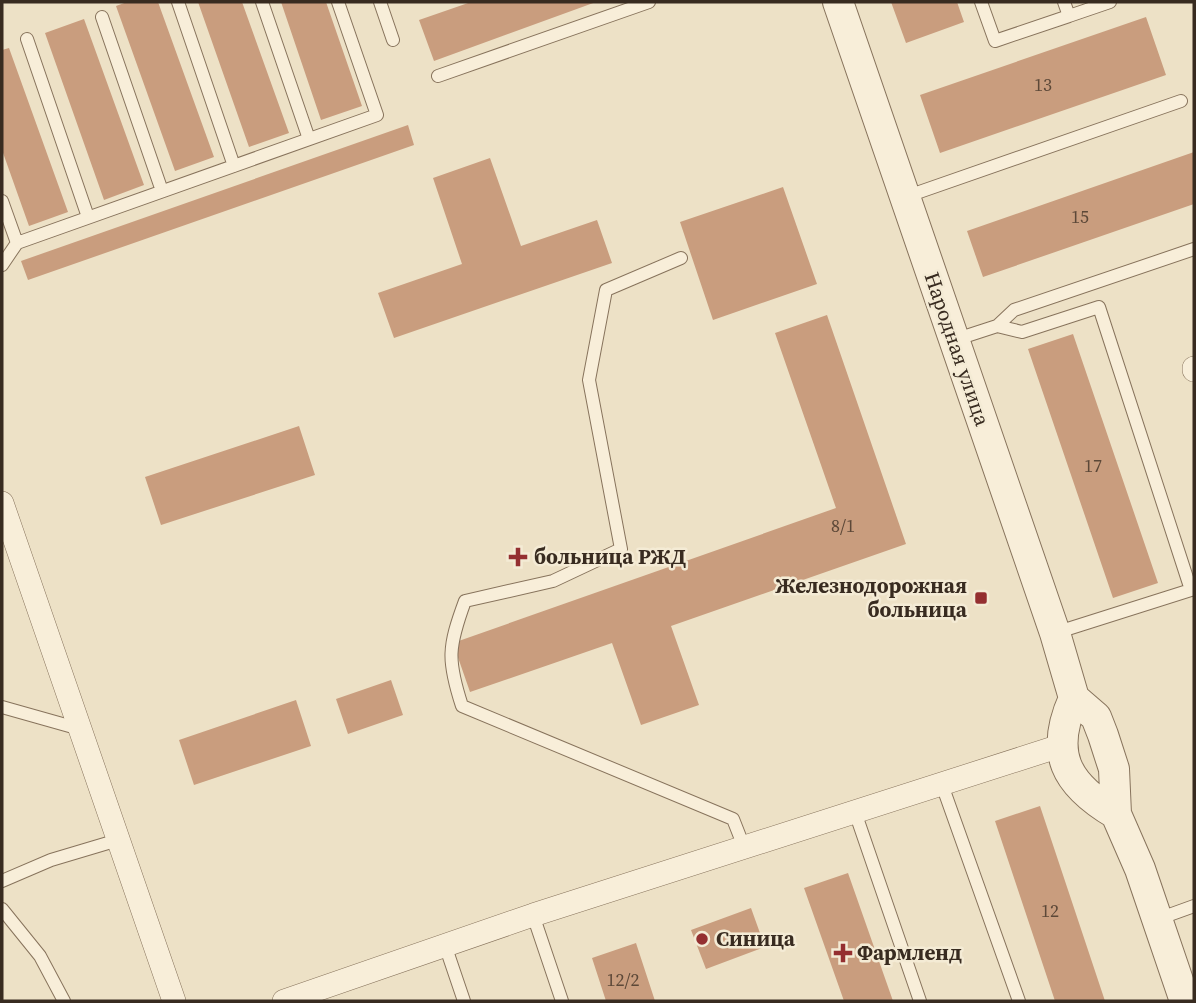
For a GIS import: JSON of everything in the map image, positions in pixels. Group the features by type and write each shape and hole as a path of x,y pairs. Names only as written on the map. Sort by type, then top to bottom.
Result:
{"street":[{"name":"Народная улица","path":"838,2 1055,633 1073,698"},
{"path":"2,503 174,1001"},
{"path":"1116,814 1095,802 1074,780 1060,746 1061,725 1073,698 1096,718 1103,735 1114,769 1116,814 1158,919 1185,1001"},
{"path":"284,1001 533,915 1060,746"}],"lane":[{"path":"178,2 234,166"},
{"path":"262,2 309,139"},
{"path":"2,265 17,243 377,115 338,2"},
{"path":"380,2 393,40"},
{"path":"438,76 649,2"},
{"path":"981,2 995,41 1110,2"},
{"path":"1064,2 1069,16"},
{"path":"102,17 162,191"},
{"path":"27,39 88,217"},
{"path":"904,197 1181,101"},
{"path":"2,201 17,243"},
{"path":"954,340 997,326 1014,310 1194,249"},
{"path":"681,258 606,290 589,380 621,549 553,581 465,601 452,637 450,669 462,706 733,819 744,847"},
{"path":"997,326 1022,332 1099,307 1192,589 1055,633"},
{"path":"2,707 80,729"},
{"path":"941,782 1019,1001"},
{"path":"855,812 920,1001"},
{"path":"2,881 51,860 118,840"},
{"path":"1158,919 1194,906"},
{"path":"2,909 40,956 64,1001"},
{"path":"533,915 562,1001"},
{"path":"446,945 464,1001"}],"building":[{"path":"127,2 158,2 214,157 175,171 116,6"},
{"path":"198,2 242,2 289,133 249,147"},
{"path":"281,2 326,2 362,106 321,120"},
{"path":"471,2 596,2 434,61 419,20"},
{"path":"891,2 957,2 964,22 906,43"},
{"path":"1146,17 1166,75 940,153 920,95"},
{"path":"84,19 144,185 104,200 45,33"},
{"path":"9,48 68,212 29,226 2,150 2,50"},
{"path":"408,125 414,145 28,280 21,261"},
{"path":"1194,152 1194,204 983,277 967,231"},
{"path":"490,158 521,246 597,220 612,263 394,338 378,293 462,264 433,178"},
{"path":"783,187 817,284 713,320 680,222"},
{"path":"827,315 906,544 671,626 699,705 641,725 612,643 470,692 453,643 836,508 775,333"},
{"path":"1073,334 1158,583 1113,598 1028,349"},
{"path":"299,426 315,475 161,525 145,477"},
{"path":"391,680 403,715 348,734 336,699"},
{"path":"296,700 311,746 194,785 179,740"},
{"path":"1040,806 1105,1001 1055,1001 995,821"},
{"path":"848,873 893,1001 844,1001 804,888"},
{"path":"751,908 765,947 706,969 691,930"},
{"path":"636,943 655,1001 606,1001 592,958"}],"place":[{"name":"больница РЖД","path":"518,557"},
{"name":"Железнодорожная больница","path":"981,598"},
{"name":"Синица","path":"702,939"},
{"name":"Фармленд","path":"843,953"}]}
